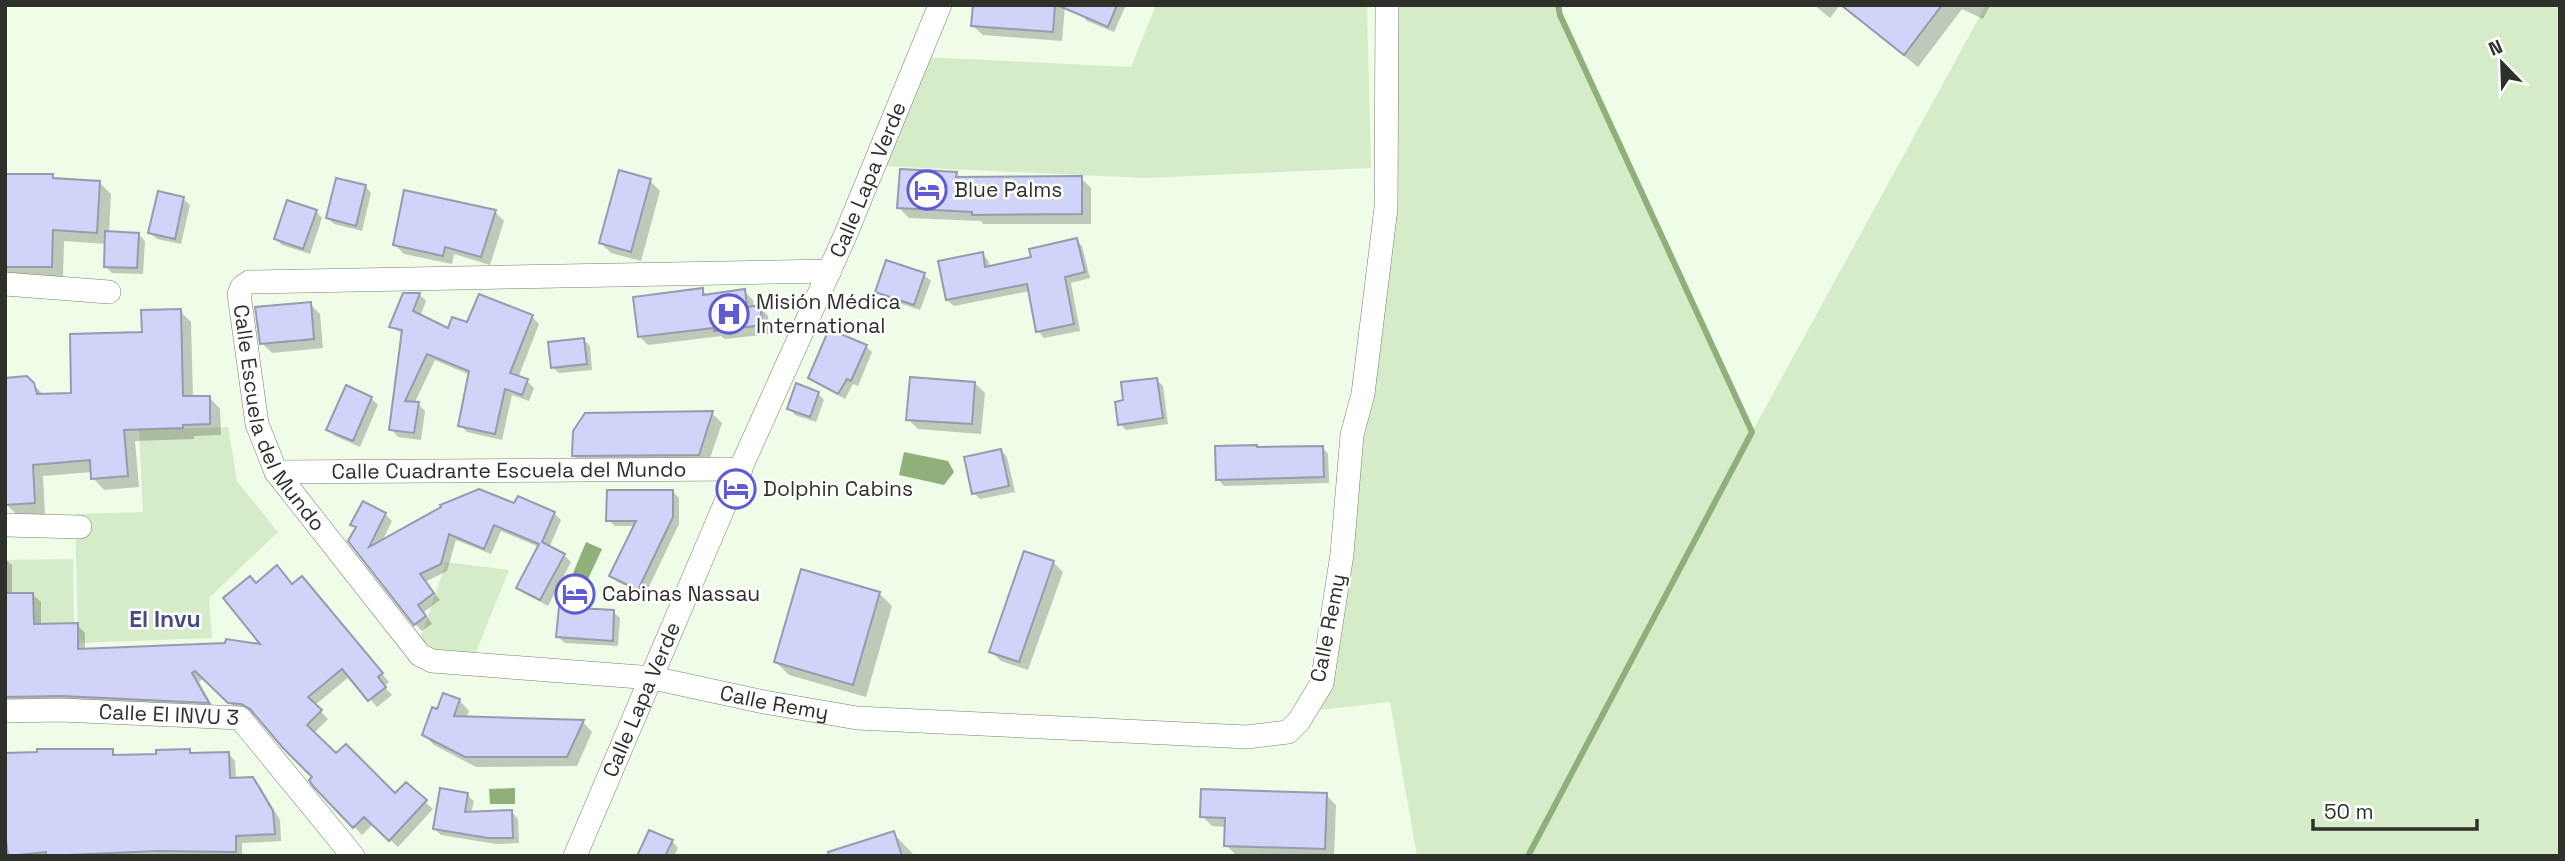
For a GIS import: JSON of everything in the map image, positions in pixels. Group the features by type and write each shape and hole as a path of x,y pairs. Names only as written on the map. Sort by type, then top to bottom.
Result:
{"street":[{"name":"Calle Lapa Verde","path":"575,856 741,469 830,271 940,5"},
{"name":"Calle Remy","path":"653,678 856,718 1247,737 1288,732 1299,721 1322,683 1342,554 1352,435 1363,394 1386,208 1387,5"},
{"name":"Calle Escuela del Mundo","path":"653,678 432,661 419,655 276,472 257,424 239,294 242,287 249,282 830,271"},
{"path":"5,284 109,292"},
{"name":"Calle Cuadrante Escuela del Mundo","path":"276,472 741,469"},
{"path":"5,525 80,527"},
{"name":"Calle El INVU 3","path":"5,711 61,710 240,718 353,856"}],"shaded area":[{"path":"1156,5 1367,5 1371,168 1145,178 882,166 925,57 1131,67"},
{"path":"1392,5 1558,5 1752,432 1986,5 2560,5 2560,856 1417,856 1390,702 1319,710 1342,525 1359,330 1386,218"},
{"path":"228,427 237,481 278,532 209,598 212,638 78,643 75,514 143,512 139,430"},
{"path":"904,452 948,461 954,472 944,485 899,475"},
{"path":"586,542 602,549 588,579 573,573"},
{"path":"73,559 74,623 34,624 33,593 5,593 5,560"},
{"path":"446,562 509,570 474,657 415,655"},
{"path":"515,788 515,804 490,804 489,789"}],"building":[{"path":"973,5 1055,5 1053,32 971,26"},
{"path":"1057,5 1117,5 1108,27"},
{"path":"1841,5 1942,5 1904,55"},
{"path":"900,169 957,172 956,177 1082,176 1082,214 972,215 972,212 897,208"},
{"path":"619,170 651,179 631,252 599,243"},
{"path":"5,174 53,174 53,178 100,181 97,233 53,230 52,267 5,267"},
{"path":"336,178 366,185 356,226 326,218"},
{"path":"404,190 496,210 481,257 445,247 443,256 393,245"},
{"path":"158,191 184,197 175,239 148,233"},
{"path":"287,200 317,210 303,249 274,239"},
{"path":"105,231 139,233 137,268 104,267"},
{"path":"1077,238 1085,272 1065,277 1074,324 1036,332 1027,284 946,300 938,261 983,252 985,267 1031,257 1029,249"},
{"path":"886,260 925,273 914,305 875,292"},
{"path":"703,288 703,295 745,289 747,307 760,305 763,325 638,337 633,297"},
{"path":"403,293 420,293 413,311 448,328 452,317 467,322 479,294 533,315 510,373 528,379 522,395 505,389 495,434 458,426 469,371 427,354 405,401 419,402 414,433 389,430 402,330 389,327"},
{"path":"311,302 314,339 260,344 255,307"},
{"path":"181,309 183,396 210,396 210,424 183,425 183,428 124,430 128,476 91,479 90,460 33,465 35,503 5,505 5,378 27,376 34,383 37,394 71,393 70,334 142,332 141,310"},
{"path":"829,329 867,345 851,381 847,379 838,394 808,378"},
{"path":"584,338 587,364 551,368 548,342"},
{"path":"910,377 975,382 972,424 906,420"},
{"path":"1157,378 1163,418 1118,425 1115,402 1123,400 1121,382"},
{"path":"796,383 819,392 810,417 787,409"},
{"path":"346,385 372,397 353,441 326,430"},
{"path":"713,411 699,455 572,456 573,431 585,413"},
{"path":"1215,446 1323,446 1324,477 1216,480"},
{"path":"1001,449 1009,486 972,494 964,457"},
{"path":"479,489 514,503 518,496 555,512 542,542 565,554 540,600 516,588 539,544 494,525 484,549 449,534 441,564 420,574 434,593 418,605 426,616 414,625 348,541 356,527 350,525 363,501 386,513 369,547 441,507 440,505"},
{"path":"607,490 673,490 673,517 638,590 609,576 636,521 606,521"},
{"path":"1024,551 1054,561 1019,662 989,652"},
{"path":"277,565 292,584 302,576 383,673 378,677 386,687 368,701 342,669 308,697 322,710 307,725 336,753 346,744 395,793 406,782 427,800 389,841 364,817 353,828 313,786 309,780 312,777 250,709 241,704 228,703 195,671 192,673 209,703 62,696 5,697 5,593 33,593 34,624 78,623 78,649 225,643 226,639 260,644 223,598 250,576 256,583"},
{"path":"801,569 880,592 853,685 774,662"},
{"path":"559,607 614,610 613,641 556,637"},
{"path":"443,693 460,699 454,716 584,720 567,757 465,757 422,735 432,707 437,709"},
{"path":"37,749 113,749 113,755 156,754 156,750 190,749 190,753 229,752 230,778 253,777 273,811 275,834 236,836 236,852 157,851 46,856 46,852 8,856 5,834 5,753 37,752"},
{"path":"440,788 468,793 465,812 512,810 513,838 488,838 433,829"},
{"path":"1201,789 1327,793 1325,849 1224,846 1225,818 1200,817"},
{"path":"649,830 673,840 665,856 637,856"},
{"path":"894,831 902,856 829,856 828,852"}],"waterway":[{"path":"1528,856 1752,432 1560,15 1558,5"}],"place":[{"name":"Blue Palms","path":"927,190"},
{"name":"Misión Médica International","path":"729,314"},
{"name":"Dolphin Cabins","path":"736,489"},
{"name":"Cabinas Nassau","path":"575,594"}],"district":[{"name":"El Invu","path":"165,619"}]}
